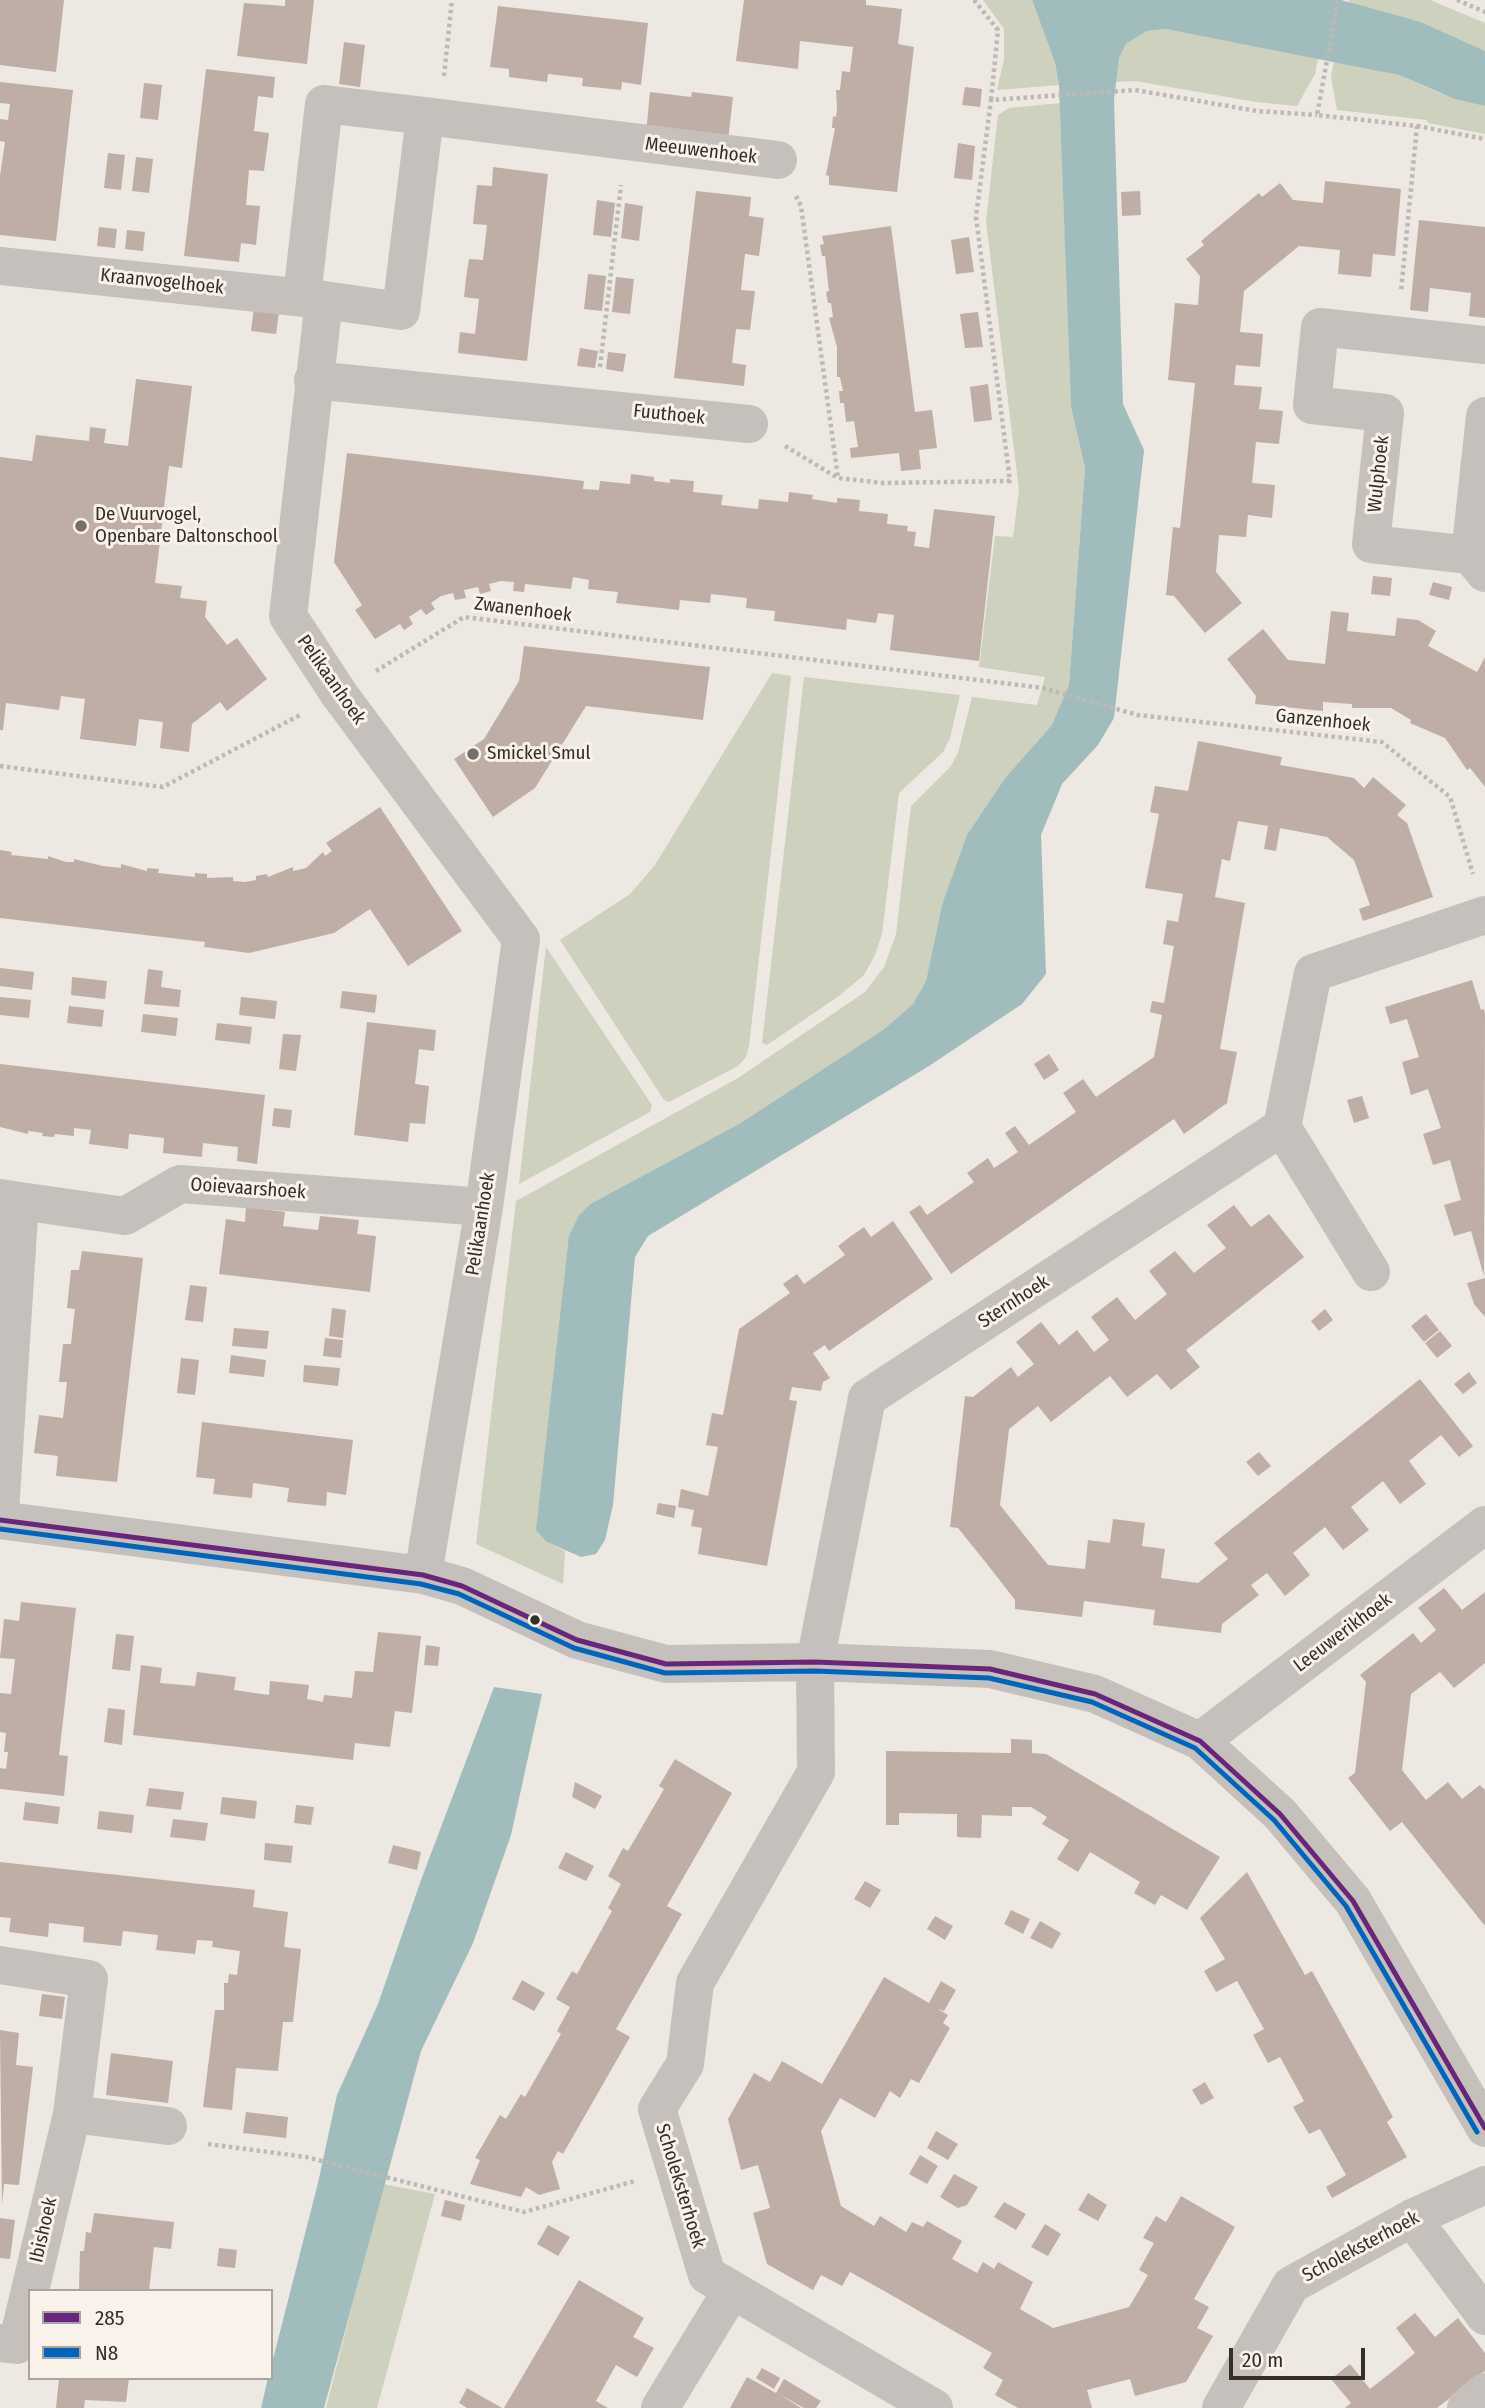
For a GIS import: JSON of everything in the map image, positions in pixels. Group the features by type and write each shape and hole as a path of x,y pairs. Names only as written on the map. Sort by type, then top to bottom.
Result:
{"street":[{"name":"Pelikaanhoek","path":"423,1575 484,1207 521,939 339,694 288,616 313,380 313,298 324,104 432,117"},
{"name":"Meeuwenhoek","path":"432,117 778,160"},
{"path":"313,298 401,311 432,117"},
{"name":"Kraanvogelhoek","path":"0,266 313,298"},
{"name":"Wulphoek","path":"1485,345 1320,327 1312,405 1385,413 1371,544 1478,564 1485,416"},
{"name":"Fuuthoek","path":"313,380 596,406 749,424"},
{"path":"1371,1272 1282,1127 1313,974 1481,901"},
{"name":"Sternhoek","path":"815,1662 867,1398 1282,1127"},
{"name":"Ooievaarshoek","path":"10,1199 125,1216 180,1184 484,1207"},
{"path":"0,1512 10,1199"},
{"path":"0,1520 423,1575 462,1586 577,1640 666,1664 815,1662 990,1669 1095,1694 1200,1741 1280,1814 1353,1901 1485,2128"},
{"name":"Leeuwerikhoek","path":"1200,1741 1485,1525"},
{"name":"Scholeksterhoek","path":"815,1662 816,1772 695,1983 685,2064 657,2109 706,2275 934,2408"},
{"name":"Ibishoek","path":"0,1965 89,1979 72,2114 8,2344"},
{"path":"72,2114 168,2126"},
{"name":"Scholeksterhoek","path":"1221,2408 1291,2285 1412,2218 1485,2185"},
{"path":"1412,2218 1485,2316"},
{"path":"660,2408 732,2290"},
{"path":"1466,2408 1485,2392"}],"path":[{"path":"432,117 452,0"},
{"path":"749,424 838,478 883,483 1010,481 976,217 998,30 974,0"},
{"path":"1317,115 1338,0"},
{"path":"1457,0 1485,12"},
{"path":"991,100 1135,90 1257,111 1417,126 1485,139"},
{"path":"1396,334 1417,126"},
{"path":"596,406 626,142"},
{"name":"Meeuwenhoek","path":"778,160 801,206 838,478"},
{"name":"Zwanenhoek","path":"0,766 163,786 339,694 464,617 1043,688 1138,715"},
{"name":"Ganzenhoek","path":"1138,715 1382,742 1450,797 1481,901"},
{"path":"168,2126 191,2141 306,2157 524,2212 676,2169"}],"green space":[{"path":"983,0 1032,0 1055,63 1059,85 997,90 1004,59 1004,29"},
{"path":"1348,0 1430,0 1485,23 1485,51 1421,22 1352,5"},
{"path":"1166,29 1318,58 1315,74 1297,106 1256,102 1135,81 1115,82 1119,58 1126,44 1147,31"},
{"path":"1334,61 1399,75 1437,92 1485,106 1485,134 1428,123 1427,120 1337,110 1331,77"},
{"path":"1060,103 1071,407 1085,468 1069,685 1062,706 1052,725 1006,777 942,905 926,981 913,1004 883,1030 739,1124 592,1203 547,1542 565,1551 563,1584 476,1544 516,1201 738,1078 865,992 884,967 896,934 911,806 951,766 958,753 972,697 1037,705 1045,677 979,667 995,536 1013,537 1019,490 986,221 998,115 1009,108"},
{"path":"772,673 791,676 749,1046 746,1057 738,1066 669,1102 664,1100 560,940 630,894 655,865"},
{"path":"804,677 960,695 950,738 943,752 899,793 882,934 864,975 839,996 767,1045 762,1043"},
{"path":"546,947 652,1105 650,1112 519,1184"},
{"path":"383,2184 435,2194 377,2408 326,2408"}],"water":[{"path":"1032,0 1341,0 1421,22 1485,51 1485,106 1455,99 1399,75 1166,29 1147,31 1126,44 1119,58 1114,100 1123,404 1144,450 1114,718 1098,745 1062,784 1041,835 1046,974 1022,1004 929,1066 648,1236 635,1257 613,1505 605,1540 596,1554 581,1557 547,1542 536,1530 569,1236 579,1215 592,1203 739,1124 883,1030 913,1004 926,981 942,905 967,835 1006,777 1052,725 1069,685 1085,468 1071,407 1059,85 1055,63"},
{"path":"494,1687 542,1694 511,1835 473,1943 421,2051 324,2408 261,2408 268,2380 273,2380 273,2359 318,2183 337,2095 378,2004 421,1880"}],"building":[{"path":"0,0 64,0 56,72 0,65"},
{"path":"285,0 314,0 307,64 237,56 244,3 285,6"},
{"path":"744,0 866,0 866,5 902,9 898,44 914,47 897,192 829,185 829,176 826,175 835,128 832,128 837,109 836,90 840,90 842,71 850,72 853,47 800,41 798,69 736,61"},
{"path":"498,6 648,23 641,85 622,82 621,90 582,86 583,78 548,74 547,82 509,77 509,69 490,67"},
{"path":"344,42 365,45 360,87 339,84"},
{"path":"206,69 275,77 273,98 258,96 254,131 269,133 264,171 249,170 246,205 260,206 256,245 241,243 239,262 184,256"},
{"path":"0,82 73,90 56,241 0,235 0,176 5,142 0,141 0,119 8,120 10,104 0,103"},
{"path":"144,83 162,85 158,120 140,118"},
{"path":"965,87 982,89 980,107 962,105"},
{"path":"650,92 691,97 692,92 733,97 728,140 646,134"},
{"path":"958,143 975,146 972,180 954,178"},
{"path":"108,153 125,155 121,190 104,188"},
{"path":"136,157 153,159 149,193 132,191"},
{"path":"493,167 548,174 527,361 458,353 460,332 475,334 479,299 464,297 466,278 469,259 483,260 487,225 473,224 477,185 492,186"},
{"path":"1325,181 1401,189 1395,256 1373,254 1371,277 1338,274 1340,250 1299,246 1244,291 1240,332 1263,334 1260,367 1236,365 1234,385 1262,387 1259,409 1283,411 1279,444 1256,442 1252,483 1275,485 1272,518 1248,515 1246,537 1219,535 1216,572 1242,603 1205,633 1174,596 1166,595 1173,527 1180,528 1195,383 1168,380 1175,303 1198,305 1200,276 1186,259 1204,245 1201,241 1259,193 1262,197 1280,183 1293,200 1323,203"},
{"path":"696,191 751,197 749,216 764,218 759,256 745,254 741,290 755,291 750,330 736,329 732,363 746,365 744,386 674,378"},
{"path":"1140,191 1141,215 1122,216 1121,192"},
{"path":"597,200 615,203 611,237 593,235"},
{"path":"625,203 643,206 639,241 621,238"},
{"path":"1419,220 1485,227 1485,318 1469,316 1471,293 1430,288 1428,312 1410,310"},
{"path":"891,226 915,412 932,410 937,448 919,450 921,469 901,471 899,453 851,458 850,448 858,447 854,421 846,422 844,403 840,403 839,391 843,391 840,377 837,377 837,347 829,318 833,317 826,292 829,291 825,256 822,256 820,245 824,244 822,236"},
{"path":"99,227 117,229 115,248 97,246"},
{"path":"127,230 145,232 143,251 125,249"},
{"path":"969,237 974,272 956,274 951,240"},
{"path":"588,274 606,276 602,311 584,309"},
{"path":"616,277 634,279 630,314 612,312"},
{"path":"254,308 279,312 276,334 251,331"},
{"path":"978,312 983,347 965,348 960,314"},
{"path":"580,348 598,351 595,368 577,366"},
{"path":"608,352 626,354 623,372 606,369"},
{"name":"De Vuurvogel, Openbare Daltonschool","path":"136,379 192,386 182,468 169,466 155,583 182,586 180,598 207,601 205,617 227,645 237,638 267,679 227,711 220,702 192,724 189,752 160,748 163,722 139,719 136,746 80,739 85,699 61,696 59,710 6,703 3,730 0,730 0,457 32,461 36,435 89,441 90,427 106,429 104,443 128,446"},
{"path":"988,384 992,420 974,422 970,387"},
{"path":"347,453 584,481 583,489 599,490 600,481 630,484 631,474 654,477 654,481 670,483 670,479 694,481 693,492 723,495 721,505 758,509 759,499 788,502 789,492 813,495 812,499 837,503 837,498 860,500 859,511 888,514 887,524 908,526 907,531 916,532 914,546 929,548 934,509 995,516 979,661 890,650 894,615 878,613 876,623 847,619 846,630 774,621 775,611 746,608 747,598 711,594 710,603 680,600 679,610 616,603 618,592 588,589 589,580 573,577 571,589 525,584 524,592 513,591 514,582 501,581 489,584 491,591 480,594 478,587 464,590 466,598 455,600 453,593 441,596 431,603 435,609 426,615 421,609 409,617 413,624 404,630 400,624 375,639 355,610 362,605 334,562"},
{"path":"1373,576 1392,578 1390,596 1371,594"},
{"path":"1433,582 1452,587 1449,600 1429,595"},
{"path":"1331,611 1349,613 1347,631 1395,636 1397,618 1418,620 1436,631 1428,646 1477,672 1485,657 1485,787 1470,768 1467,770 1445,738 1410,723 1411,720 1391,708 1352,708 1352,704 1323,702 1323,711 1255,704 1256,696 1227,659 1263,629 1288,660 1325,664"},
{"path":"524,646 710,667 703,720 586,706 535,788 493,817 454,759 484,739 519,681"},
{"path":"1198,741 1282,757 1280,765 1354,778 1364,788 1373,777 1406,805 1397,815 1407,823 1433,897 1363,921 1359,909 1370,905 1354,860 1327,837 1280,828 1276,851 1264,849 1268,826 1238,821 1230,861 1222,859 1215,897 1245,903 1220,1049 1237,1052 1227,1103 1184,1134 1174,1119 951,1274 909,1212 920,1205 927,1215 974,1182 967,1173 988,1158 994,1168 1018,1152 1005,1133 1015,1126 1029,1145 1076,1112 1063,1093 1083,1079 1096,1097 1154,1057 1162,1015 1150,1012 1152,1001 1164,1003 1174,946 1163,944 1167,920 1178,922 1183,894 1145,888 1159,814 1150,812 1155,786 1188,791"},
{"path":"380,807 462,931 408,966 370,909 334,933 249,953 204,947 205,942 0,918 0,850 12,852 11,855 48,859 48,856 66,862 74,862 74,859 121,868 121,864 147,871 147,868 159,869 158,873 195,877 195,873 207,874 207,878 233,877 233,881 245,882 256,880 256,876 267,874 268,877 293,867 293,871 306,868 323,852 325,856 332,851 326,843"},
{"path":"0,968 34,972 32,990 0,986"},
{"path":"148,969 163,971 161,987 181,990 179,1007 144,1004"},
{"path":"72,977 107,981 105,999 71,995"},
{"path":"1472,980 1481,1010 1484,1009 1485,1014 1484,1276 1471,1231 1454,1236 1444,1205 1461,1200 1450,1160 1433,1165 1423,1134 1441,1128 1428,1089 1411,1095 1402,1062 1419,1057 1407,1019 1390,1024 1385,1007"},
{"path":"342,991 377,995 375,1013 340,1008"},
{"path":"0,997 31,1000 29,1018 0,1015"},
{"path":"241,997 277,1001 275,1019 239,1015"},
{"path":"69,1006 104,1010 102,1027 67,1023"},
{"path":"143,1014 178,1018 176,1036 141,1032"},
{"path":"367,1022 436,1030 434,1051 419,1049 415,1084 429,1086 425,1124 410,1123 408,1142 354,1135"},
{"path":"217,1023 252,1027 250,1044 215,1040"},
{"path":"283,1034 301,1035 296,1071 279,1069"},
{"path":"1049,1054 1059,1070 1044,1080 1034,1064"},
{"path":"0,1064 265,1095 257,1164 237,1161 238,1147 203,1143 202,1157 163,1153 164,1138 129,1134 128,1149 89,1144 91,1130 74,1128 74,1136 55,1134 54,1137 0,1127"},
{"path":"1362,1096 1369,1118 1354,1123 1347,1100"},
{"path":"274,1108 292,1110 290,1128 272,1126"},
{"path":"1234,1205 1251,1227 1269,1214 1304,1257 1186,1350 1200,1367 1171,1390 1157,1374 1127,1397 1110,1376 1051,1422 1038,1406 1009,1429 1000,1505 1048,1565 1085,1569 1088,1540 1110,1543 1113,1519 1145,1523 1142,1546 1165,1549 1161,1578 1198,1583 1228,1559 1214,1543 1420,1379 1473,1446 1459,1457 1441,1435 1409,1461 1426,1484 1400,1504 1383,1481 1351,1507 1369,1530 1343,1550 1325,1527 1293,1553 1310,1575 1285,1596 1267,1573 1251,1585 1259,1595 1222,1624 1221,1633 1153,1625 1155,1610 1084,1601 1082,1617 1015,1609 1015,1600 987,1564 958,1528 950,1527 965,1396 973,1397 1011,1367 1018,1377 1034,1364 1016,1342 1041,1322 1059,1345 1077,1330 1094,1352 1109,1340 1091,1317 1117,1297 1135,1320 1167,1294 1149,1271 1175,1251 1194,1273 1226,1248 1207,1225"},
{"path":"246,1207 285,1212 283,1226 318,1230 320,1216 359,1220 357,1234 376,1236 370,1292 219,1274 226,1219 245,1222"},
{"path":"893,1221 933,1279 829,1351 825,1345 813,1353 830,1378 823,1382 821,1391 792,1387 789,1400 797,1401 767,1566 698,1554 702,1528 691,1526 694,1510 678,1507 681,1489 708,1496 718,1447 706,1445 712,1413 723,1415 739,1329 790,1293 783,1284 797,1274 804,1284 845,1255 838,1246 851,1236 864,1227 871,1237"},
{"path":"82,1251 143,1258 117,1482 56,1476 58,1456 34,1453 39,1415 63,1418 67,1382 59,1382 63,1344 71,1344 75,1309 67,1308 71,1270 79,1270"},
{"path":"1485,1278 1485,1317 1474,1304 1467,1283"},
{"path":"190,1285 207,1287 203,1322 185,1320"},
{"path":"332,1308 346,1310 343,1338 329,1336"},
{"path":"1325,1309 1333,1320 1319,1331 1311,1321"},
{"path":"1426,1314 1439,1330 1424,1342 1411,1326"},
{"path":"234,1328 269,1331 267,1349 232,1346"},
{"path":"1440,1331 1452,1346 1437,1358 1425,1343"},
{"path":"325,1338 343,1340 341,1358 323,1356"},
{"path":"231,1355 266,1360 264,1377 229,1373"},
{"path":"181,1358 199,1360 195,1395 177,1393"},
{"path":"304,1365 340,1368 338,1386 303,1382"},
{"path":"1469,1372 1477,1383 1463,1394 1454,1384"},
{"path":"202,1422 353,1440 346,1495 327,1492 326,1506 287,1502 289,1488 253,1483 252,1498 213,1494 215,1479 196,1477"},
{"path":"1259,1452 1271,1466 1258,1476 1246,1462"},
{"path":"658,1503 676,1506 674,1518 656,1514"},
{"path":"1444,1588 1462,1610 1485,1592 1485,1663 1454,1688 1440,1672 1411,1694 1402,1770 1426,1800 1448,1782 1462,1799 1480,1785 1485,1790 1485,1926 1402,1822 1390,1831 1348,1778 1355,1773 1366,1682 1360,1675 1413,1633 1421,1643 1436,1630 1418,1608"},
{"path":"21,1602 76,1608 59,1755 68,1756 64,1796 0,1789 0,1768 6,1769 8,1752 4,1752 6,1733 0,1732 0,1693 11,1694 15,1659 0,1658 4,1619 19,1621"},
{"path":"378,1632 421,1636 412,1713 395,1711 390,1747 355,1743 353,1760 133,1735 141,1665 162,1668 160,1683 195,1686 197,1672 236,1677 234,1690 269,1695 270,1681 309,1685 307,1699 323,1702 324,1695 352,1698 355,1671 373,1672"},
{"path":"116,1634 134,1636 130,1671 112,1669"},
{"path":"426,1645 440,1647 438,1666 424,1665"},
{"path":"108,1708 125,1710 122,1745 104,1742"},
{"path":"1011,1739 1032,1740 1032,1753 1046,1754 1220,1857 1187,1910 1161,1895 1155,1905 1134,1893 1140,1882 1090,1852 1078,1872 1057,1859 1069,1840 1042,1824 1047,1817 1031,1807 1012,1807 1012,1816 982,1815 981,1838 957,1837 957,1814 899,1813 899,1825 886,1825 886,1751 1011,1753"},
{"path":"675,1759 732,1793 667,1906 682,1914 616,2029 630,2037 563,2154 558,2151 552,2162 560,2189 539,2195 526,2187 521,2197 470,2184 480,2160 475,2158 500,2115 506,2119 521,2094 525,2097 561,2034 557,2031 570,2007 556,1999 572,1971 577,1974 612,1911 608,1908 621,1884 608,1876 623,1848 628,1851 664,1789 659,1786"},
{"path":"575,1782 602,1796 595,1809 572,1797"},
{"path":"149,1788 184,1792 181,1810 146,1806"},
{"path":"222,1797 257,1801 255,1819 220,1814"},
{"path":"25,1802 60,1807 58,1824 23,1820"},
{"path":"296,1805 314,1807 311,1825 294,1823"},
{"path":"99,1811 134,1815 132,1833 97,1829"},
{"path":"173,1819 208,1823 205,1841 170,1837"},
{"path":"265,1843 293,1846 291,1863 264,1860"},
{"path":"393,1845 421,1852 417,1870 388,1863"},
{"path":"566,1852 594,1866 586,1881 558,1868"},
{"path":"0,1862 255,1890 253,1907 288,1912 284,1947 301,1949 293,2022 283,2022 278,2071 236,2068 232,2110 203,2107 215,2010 224,2010 224,1983 228,1983 229,1974 237,1975 240,1951 212,1947 213,1941 197,1940 195,1954 156,1950 158,1935 123,1931 121,1946 83,1942 84,1927 49,1923 48,1937 9,1932 11,1918 0,1917"},
{"path":"1247,1872 1305,1975 1312,1971 1393,2117 1387,2122 1407,2157 1332,2198 1326,2187 1346,2175 1320,2129 1309,2134 1293,2107 1304,2101 1280,2057 1268,2063 1253,2035 1264,2029 1237,1981 1216,1992 1204,1971 1225,1959 1200,1918"},
{"path":"865,1881 881,1890 870,1908 854,1899"},
{"path":"1011,1910 1030,1919 1023,1934 1004,1924"},
{"path":"935,1916 953,1926 945,1940 927,1929"},
{"path":"1040,1921 1061,1933 1052,1949 1030,1938"},
{"path":"884,1977 929,2003 941,1981 956,1990 944,2011 938,2009 948,2015 943,2023 950,2028 919,2083 911,2079 900,2098 890,2091 875,2118 840,2098 821,2131 841,2206 874,2226 880,2216 906,2232 912,2222 923,2227 927,2221 962,2241 952,2259 977,2273 983,2262 994,2269 998,2262 1033,2282 1020,2309 1053,2328 1129,2307 1148,2275 1139,2270 1154,2243 1143,2238 1156,2216 1166,2222 1181,2196 1235,2227 1194,2299 1209,2307 1197,2328 1213,2336 1186,2382 1135,2396 1130,2379 1087,2390 1092,2408 1018,2408 995,2395 1003,2380 983,2368 992,2353 886,2292 850,2272 842,2286 821,2275 813,2290 767,2264 753,2213 770,2208 758,2165 741,2170 728,2119 754,2073 770,2082 782,2061 822,2084"},
{"path":"522,1980 545,1993 534,2011 512,1999"},
{"path":"42,1994 65,1997 62,2019 39,2016"},
{"path":"0,2030 19,2033 16,2065 33,2067 19,2185 4,2184 2,2205"},
{"path":"111,2053 173,2061 168,2103 106,2095"},
{"path":"1205,2082 1214,2098 1201,2105 1192,2090"},
{"path":"246,2112 288,2117 286,2138 243,2133"},
{"path":"936,2131 958,2144 948,2160 927,2148"},
{"path":"920,2155 938,2166 927,2184 909,2174"},
{"path":"954,2174 978,2187 967,2205 958,2208 940,2197"},
{"path":"1088,2193 1107,2205 1098,2221 1078,2210"},
{"path":"445,2200 465,2205 461,2221 441,2216"},
{"path":"1004,2202 1026,2214 1016,2230 994,2217"},
{"path":"94,2213 174,2222 171,2249 154,2247 149,2289 79,2289 80,2251 84,2251 86,2232 91,2233"},
{"path":"0,2218 15,2220 10,2259 0,2258"},
{"path":"1045,2224 1061,2234 1048,2256 1031,2247"},
{"path":"548,2225 570,2237 558,2256 537,2244"},
{"path":"219,2248 237,2250 235,2268 217,2266"},
{"path":"579,2280 644,2318 633,2337 654,2348 637,2377 616,2365 596,2401 608,2408 504,2408"},
{"path":"1415,2313 1435,2337 1458,2318 1485,2353 1485,2371 1437,2408 1345,2408 1351,2403 1331,2379 1350,2364 1370,2389 1393,2371 1415,2353 1396,2328"},
{"path":"762,2368 780,2378 774,2389 756,2378"},
{"path":"747,2377 776,2393 784,2379 821,2401 816,2408 804,2408 779,2394 801,2408 730,2408"},
{"path":"59,2380 129,2380 126,2402 85,2400 84,2408 56,2408"},
{"path":"467,2388 502,2408 467,2408 459,2403"}],"transit line":[{"name":"285","path":"0,1520 423,1575 462,1586 577,1640 666,1664 815,1662 990,1669 1095,1694 1200,1741 1280,1814 1353,1901 1485,2128"},
{"name":"N8","path":"0,1529 421,1584 459,1594 574,1648 665,1673 815,1671 989,1678 1092,1702 1195,1748 1274,1820 1346,1906 1477,2132"}],"place":[{"name":"De Vuurvogel, Openbare Daltonschool","path":"81,526"},
{"name":"Smickel Smul","path":"473,754"}]}
